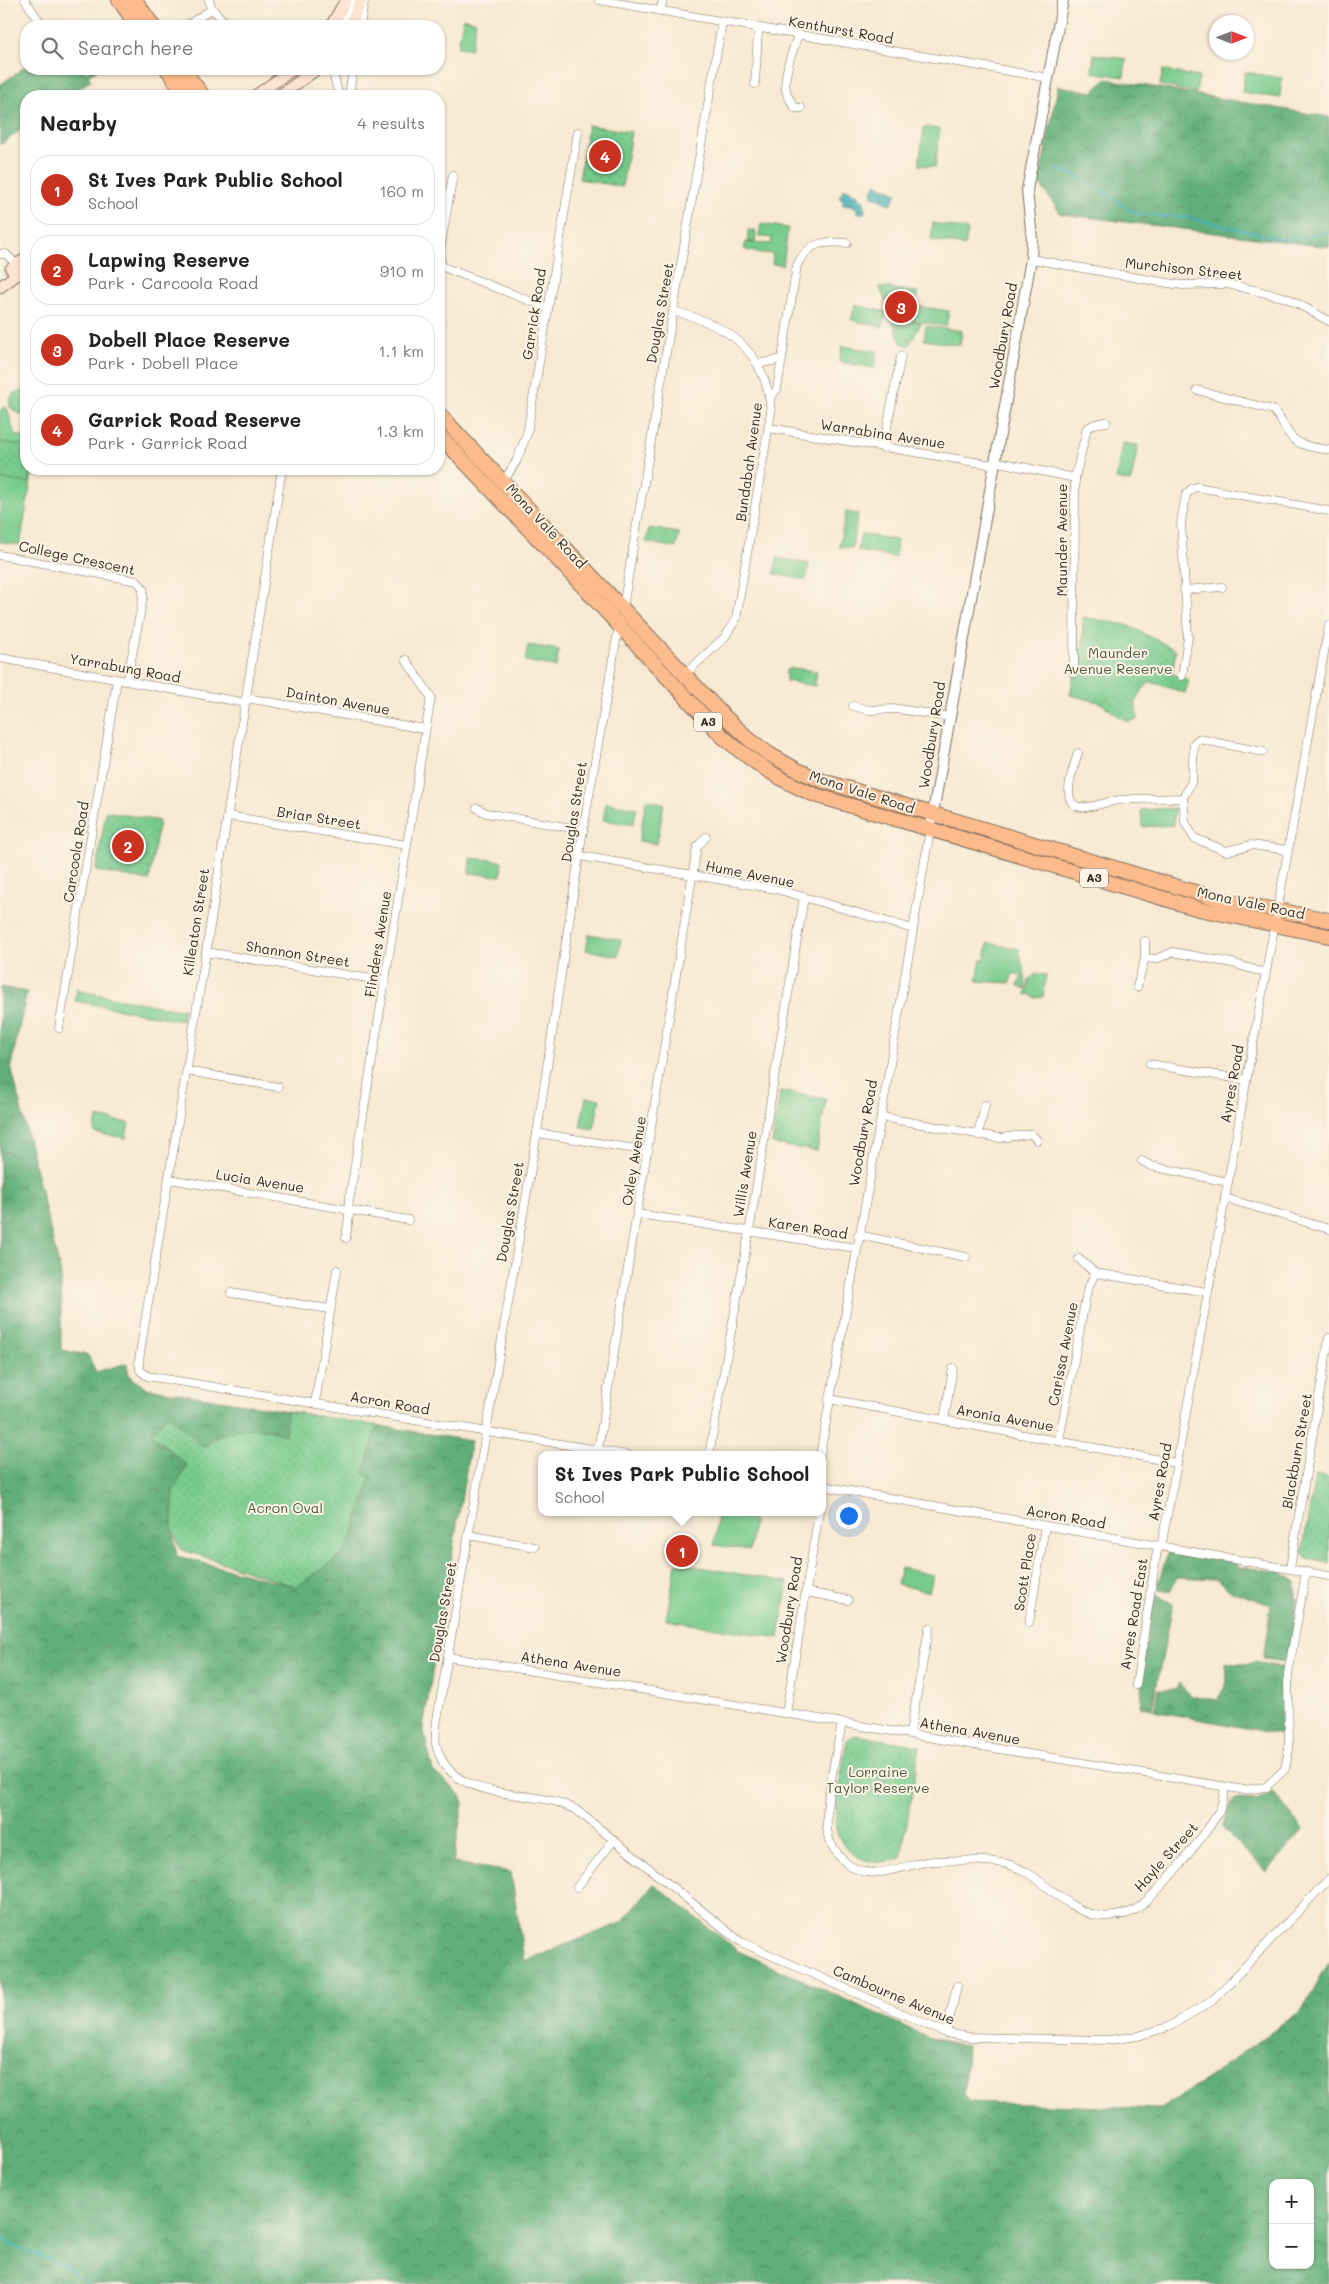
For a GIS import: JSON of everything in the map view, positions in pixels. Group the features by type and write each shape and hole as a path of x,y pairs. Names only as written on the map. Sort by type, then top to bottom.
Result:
{"highway":[{"path":"119,0 133,20"},
{"path":"135,0 149,20"},
{"path":"171,75 182,90"},
{"path":"187,75 199,90"},
{"name":"Mona Vale Road","path":"445,420 750,740 799,771 829,783 933,815 1218,899 1329,920"},
{"name":"Mona Vale Road","path":"445,441 722,737 764,769 815,795 930,830 1206,911 1329,936"}],"main road":[{"path":"334,20 346,0"},
{"path":"353,20 363,0"},
{"path":"263,90 285,75"},
{"path":"287,90 308,75"},
{"path":"0,278 20,266"},
{"path":"0,287 20,267"}],"street":[{"path":"25,0 39,20"},
{"path":"208,0 212,9 223,20"},
{"path":"343,20 353,0"},
{"path":"361,20 363,0"},
{"name":"Kenthurst Road","path":"598,0 1049,78"},
{"path":"660,11 662,0"},
{"name":"Woodbury Road","path":"821,1451 1031,259 1032,239 1027,190 1063,0"},
{"path":"195,20 212,9"},
{"name":"Douglas Street","path":"623,607 722,22"},
{"path":"755,84 758,32 756,28"},
{"path":"798,35 791,55 786,93 795,108 801,108"},
{"path":"334,75 337,90"},
{"path":"350,90 353,75"},
{"name":"Garrick Road","path":"494,493 517,460 527,434 578,132"},
{"path":"445,221 453,175"},
{"name":"Bundabah Avenue","path":"685,674 725,637 736,619 769,428 770,398 776,389 797,265 804,252 814,246 825,243 847,243"},
{"path":"0,254 6,254 20,262"},
{"name":"Murchison Street","path":"1031,259 1182,285 1228,284 1287,298 1329,320"},
{"path":"445,268 548,308"},
{"path":"673,310 715,324 732,334 745,346 758,364 765,379 770,398"},
{"path":"883,448 901,356"},
{"path":"758,364 782,359"},
{"path":"1198,390 1273,410 1294,440 1301,444 1329,450"},
{"name":"Maunder Avenue","path":"1074,673 1075,478 1087,428 1106,422"},
{"name":"Warrabina Avenue","path":"769,428 883,448 994,463 1075,478"},
{"name":"Killeaton Street","path":"147,1376 140,1370 139,1362 228,816 281,475"},
{"path":"1182,676 1188,637 1181,522 1183,502 1186,495 1198,487 1329,511"},
{"name":"College Crescent","path":"0,555 137,581 142,588 143,598 127,682"},
{"path":"1184,590 1222,587"},
{"name":"Douglas Street","path":"474,1787 456,1777 443,1762 436,1743 437,1720 536,1133 583,830 619,625"},
{"name":"Ayres Road","path":"1159,1547 1177,1462 1329,625"},
{"name":"Yarrabung Road","path":"0,658 241,702 246,700"},
{"name":"Flinders Avenue","path":"346,1238 349,1216 348,1208 431,697 406,660"},
{"name":"Carcoola Road","path":"59,1028 117,680"},
{"name":"Dainton Avenue","path":"246,700 252,699 425,729"},
{"path":"853,706 869,710 898,709 949,717"},
{"path":"1263,752 1199,739 1194,743 1192,781 1183,798 1185,822 1194,838 1226,850 1251,845 1288,850"},
{"path":"1078,753 1068,793 1071,801 1077,806 1083,808 1120,800 1183,798"},
{"path":"477,808 486,813 583,830"},
{"name":"Briar Street","path":"228,816 407,845"},
{"name":"Oxley Avenue","path":"598,1450 692,875 697,847 706,837"},
{"name":"Hume Avenue","path":"580,856 776,890 913,928"},
{"name":"Willis Avenue","path":"710,1451 749,1232 804,897"},
{"path":"1137,987 1144,958 1145,941"},
{"name":"Shannon Street","path":"206,952 385,981"},
{"path":"1144,958 1156,959 1173,952 1232,963 1265,973"},
{"path":"1150,1064 1246,1080"},
{"path":"187,1071 278,1086"},
{"path":"978,1135 985,1106"},
{"path":"881,1117 1000,1138 1031,1134 1037,1140"},
{"path":"536,1133 648,1151"},
{"path":"1142,1161 1150,1166 1228,1182"},
{"name":"Lucia Avenue","path":"169,1179 348,1208 408,1220"},
{"path":"1225,1198 1329,1229"},
{"name":"Karen Road","path":"638,1214 856,1248"},
{"path":"858,1235 966,1257"},
{"path":"1079,1259 1095,1273 1207,1292"},
{"path":"315,1403 329,1309 337,1270"},
{"name":"Carissa Avenue","path":"1059,1440 1087,1291 1095,1273"},
{"path":"231,1293 329,1309"},
{"name":"Blackburn Street","path":"1290,1568 1329,1341"},
{"path":"944,1420 953,1368"},
{"name":"Acron Road","path":"147,1376 604,1451"},
{"name":"Aronia Avenue","path":"829,1399 1177,1462"},
{"name":"Acron Road","path":"826,1487 1306,1572"},
{"name":"Woodbury Road","path":"786,1713 818,1516"},
{"name":"Scott Place","path":"1029,1623 1045,1526"},
{"path":"468,1535 535,1546"},
{"name":"Ayres Road East","path":"1136,1685 1159,1547"},
{"path":"1306,1572 1329,1576"},
{"name":"Athena Avenue","path":"448,1657 1245,1790 1266,1786 1285,1769 1289,1749 1288,1674 1306,1572"},
{"path":"806,1592 848,1600"},
{"path":"910,1734 929,1628"},
{"name":"Hayle Street","path":"842,1723 827,1814 829,1840 841,1858 854,1868 872,1873 892,1872 933,1861 1003,1863 1018,1868 1072,1906 1094,1915 1114,1916 1135,1910 1159,1888 1210,1828 1221,1807 1225,1787"},
{"name":"Cambourne Avenue","path":"474,1787 556,1802 575,1809 741,1942 946,2033 969,2037 1109,2040 1138,2036 1168,2027 1212,2001 1329,1879"},
{"path":"577,1887 614,1840"},
{"path":"946,2033 957,1986"}],"green space":[{"path":"463,18 476,21 471,49 458,47"},
{"path":"1094,54 1126,59 1124,77 1092,72"},
{"path":"20,70 20,75 89,75 88,76 91,80 77,90 20,90 20,130 0,145 0,85"},
{"path":"1163,70 1199,77 1196,93 1160,85"},
{"path":"1245,72 1282,78 1280,98 1242,92"},
{"path":"1106,79 1329,117 1329,247 1061,214 1039,183 1058,86 1093,92"},
{"path":"588,125 631,132 622,187 579,179"},
{"path":"924,127 940,129 935,167 919,165"},
{"path":"933,223 968,230 965,246 931,240"},
{"path":"761,224 788,228 783,265 772,264 773,254 754,252 754,249 753,252 744,249 746,242 755,243 748,241 748,230 755,231 755,242 771,244 772,238 759,236"},
{"path":"880,287 918,292 913,321 921,323 909,346 901,343"},
{"path":"855,305 886,312 883,327 851,320"},
{"path":"916,306 949,311 946,326 914,321"},
{"path":"926,326 962,331 960,345 924,340"},
{"path":"842,346 877,351 875,368 839,362"},
{"path":"20,392 20,414 10,407 10,399 14,393"},
{"path":"4,407 7,408 15,435 20,436 20,475 32,475 20,545 0,542 0,410"},
{"path":"0,442 20,445 20,475 31,475 29,483 0,479"},
{"path":"1122,443 1138,445 1131,482 1116,479"},
{"path":"846,512 858,514 852,548 839,547"},
{"path":"649,528 679,533 676,548 646,542"},
{"path":"861,534 897,540 895,557 858,551"},
{"path":"777,558 809,564 806,580 774,574"},
{"name":"Maunder Avenue Reserve","path":"1083,617 1127,625 1176,650 1172,674 1189,680 1185,693 1151,682 1142,690 1137,698 1138,719 1127,722 1099,702 1070,695 1079,648 1083,649"},
{"path":"528,645 559,650 556,667 525,661"},
{"path":"792,668 817,671 815,686 786,681 786,670"},
{"path":"646,800 664,803 657,844 639,841"},
{"path":"606,803 637,808 633,825 603,820"},
{"path":"1174,808 1174,825 1142,827 1141,810"},
{"path":"106,811 159,821 149,881 96,871"},
{"path":"470,858 502,861 501,876 469,873"},
{"path":"589,934 621,940 618,956 586,950"},
{"path":"988,943 1019,949 1025,975 1025,990 1018,986 1022,976 1013,973 1010,983 977,981 981,959 985,959"},
{"path":"1036,974 1046,975 1043,997 1035,998 1029,994 1026,995 1029,979"},
{"path":"0,987 27,992 11,1066 61,1275 61,1350 88,1355 96,1372 127,1363 129,1376 146,1388 287,1411 286,1436 269,1429 213,1438 204,1449 151,1435 187,1465 174,1490 172,1529 177,1556 297,1587 343,1554 352,1538 371,1477 364,1474 376,1429 381,1426 471,1441 423,1728 433,1771 461,1795 463,1804 453,1863 511,1872 524,1961 621,1923 654,1884 738,1951 928,2037 952,2044 967,2045 964,2093 970,2102 1160,2109 1210,2077 1302,2010 1329,1962 1329,2284 0,2284"},
{"path":"77,987 80,991 180,1010 184,1007 182,1021 75,1001"},
{"path":"780,1091 826,1099 817,1151 772,1144"},
{"path":"586,1097 600,1099 594,1129 580,1127"},
{"path":"97,1117 129,1123 126,1138 94,1133"},
{"name":"Acron Oval","path":"287,1411 381,1426 376,1429 364,1474 371,1477 352,1538 343,1554 297,1587 180,1549 172,1529 174,1490 187,1465 151,1434 168,1414 204,1448 222,1435 242,1429 263,1429 285,1435"},
{"path":"1315,1476 1329,1478 1329,1563 1307,1559 1302,1554"},
{"path":"718,1516 754,1516 750,1550 714,1545"},
{"path":"1169,1550 1237,1563 1237,1567 1279,1571 1296,1582 1296,1614 1287,1662 1263,1659 1271,1605 1231,1591 1216,1579 1177,1577 1170,1592 1156,1589"},
{"path":"676,1563 788,1582 779,1638 666,1620"},
{"path":"901,1568 933,1575 929,1592 897,1584"},
{"path":"1154,1593 1173,1604 1152,1709 1141,1706 1145,1651"},
{"path":"1255,1662 1285,1668 1283,1735 1154,1711 1158,1689 1176,1689 1179,1683 1192,1696 1218,1700 1227,1682 1226,1663 1245,1664"},
{"name":"Lorraine Taylor Reserve","path":"855,1735 920,1746 901,1858 891,1861 870,1862 849,1851 837,1833 837,1800 847,1740"},
{"path":"1274,1793 1303,1830 1267,1872 1222,1828 1235,1799 1257,1800"}],"water":[{"path":"875,183 897,193 891,205 871,195"},
{"path":"844,188 859,195 859,198 864,201 865,213 857,213 857,208 848,204 847,206 842,204 844,200 839,198"}],"waterway":[{"path":"1058,170 1073,174 1098,188 1136,214 1190,218 1286,240 1329,232"},
{"path":"0,2236 13,2246 64,2265 88,2284"}],"place":[{"name":"Garrick Road Reserve","path":"605,156"},
{"name":"Dobell Place Reserve","path":"901,307"},
{"name":"Lapwing Reserve","path":"128,846"},
{"name":"St Ives Park Public School","path":"682,1551"}]}
